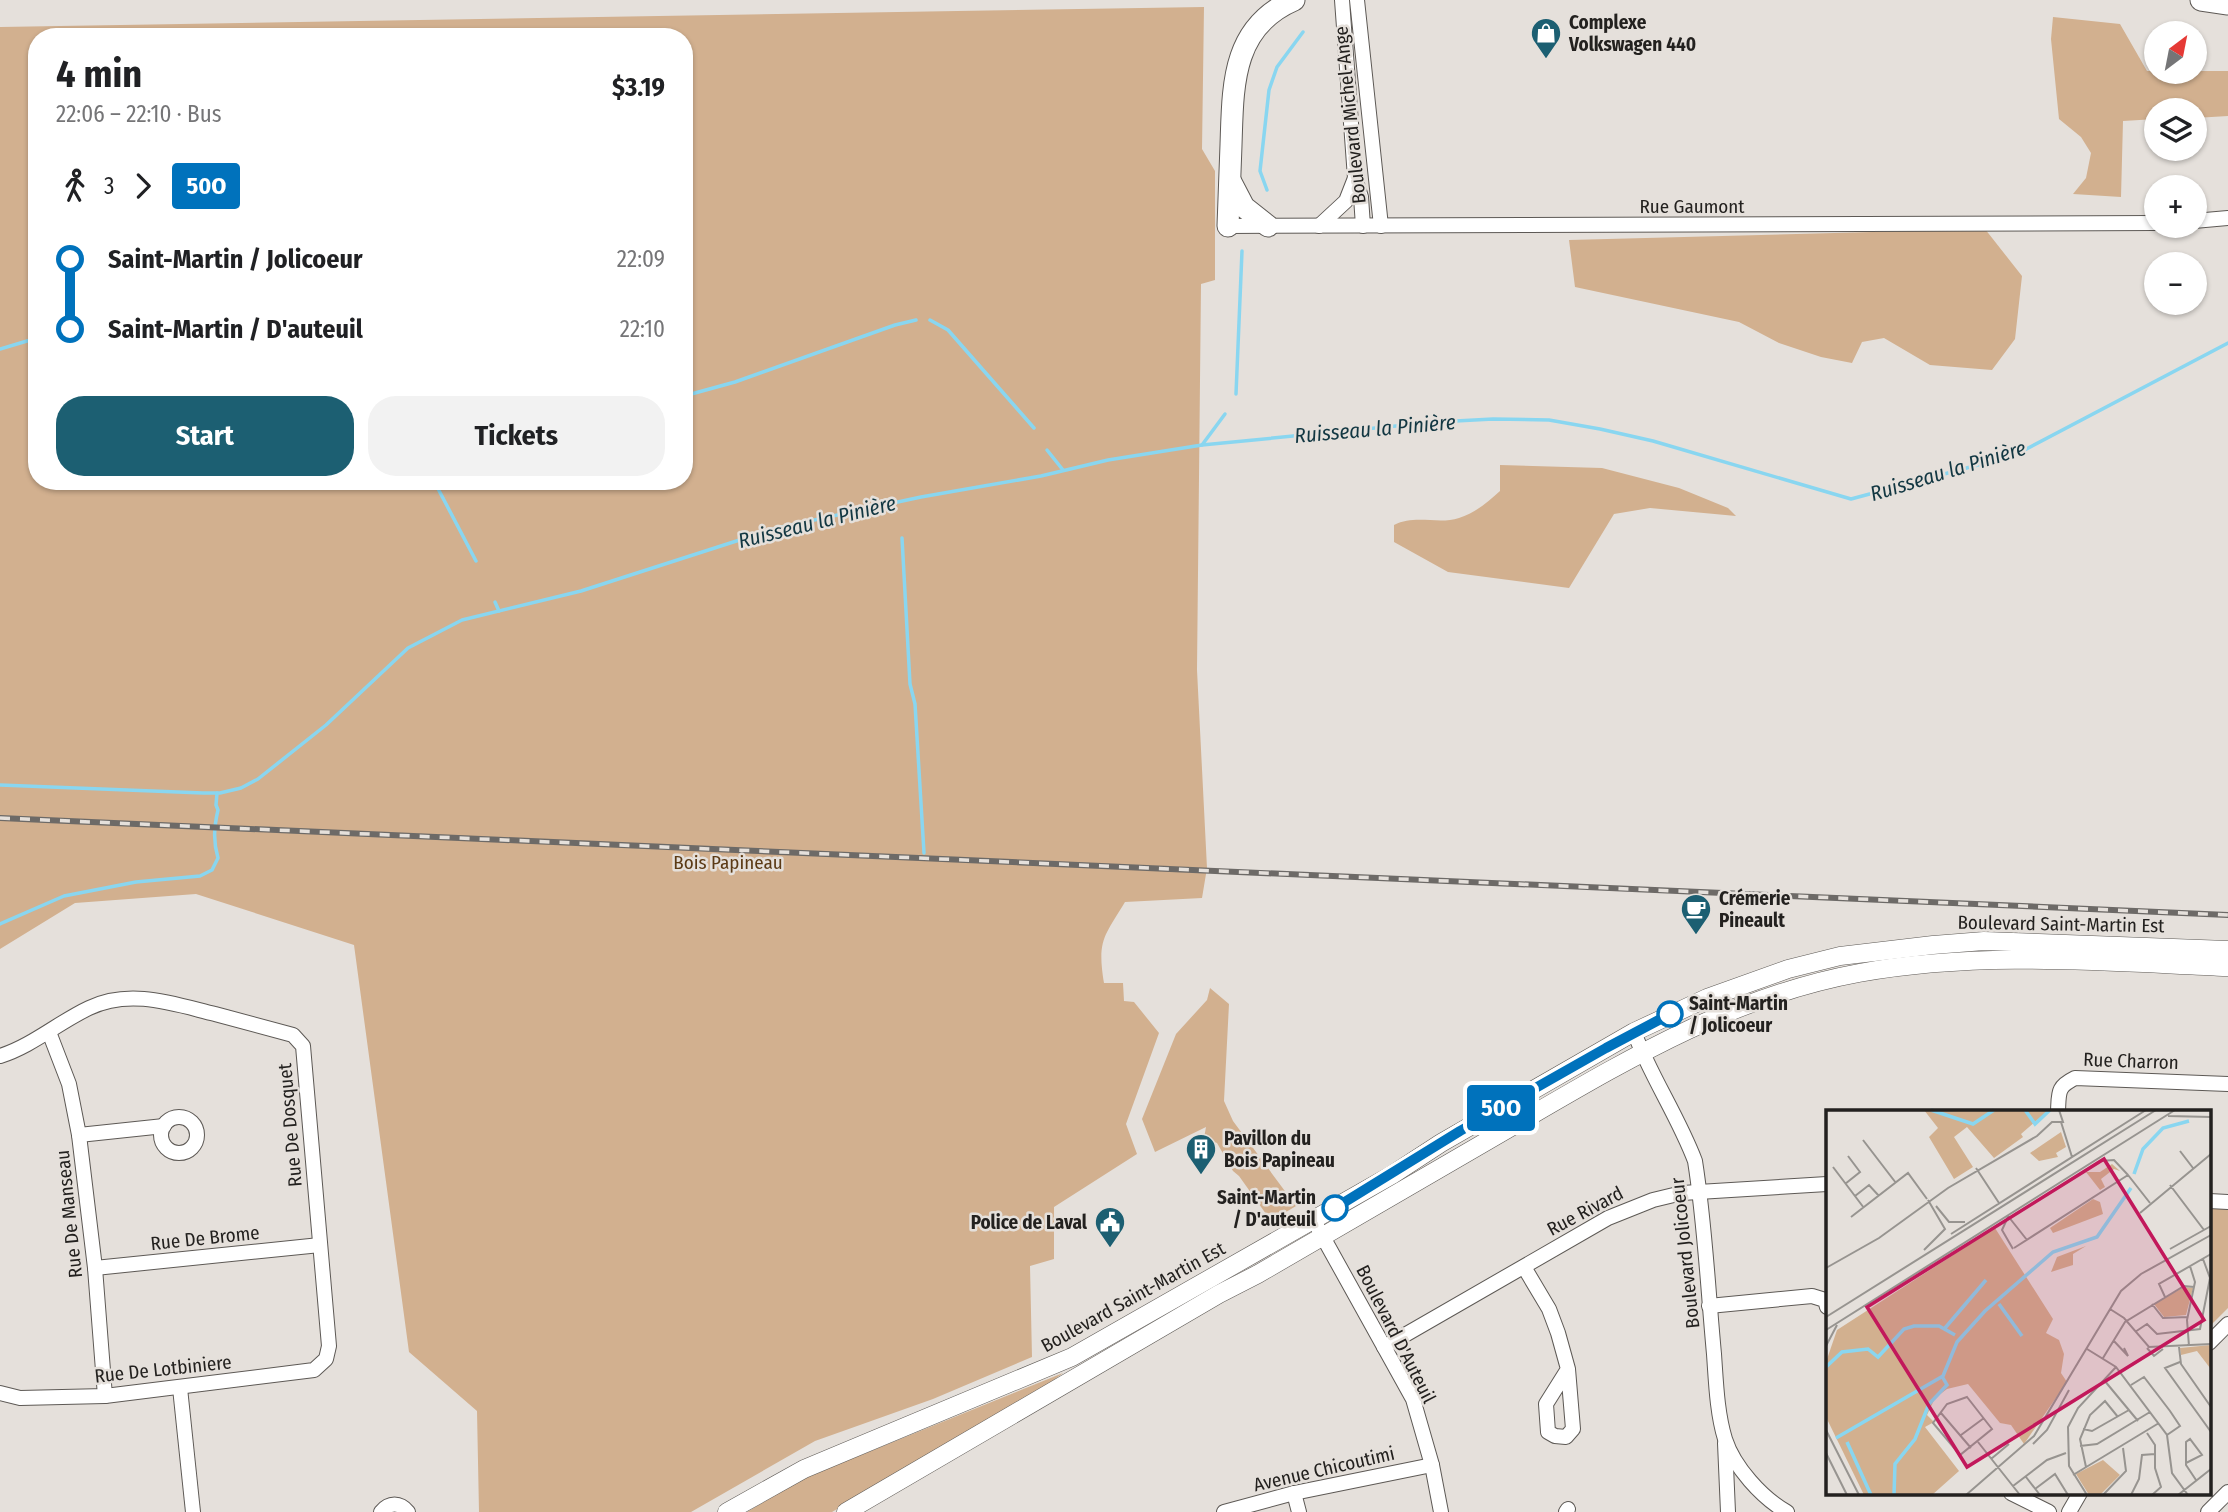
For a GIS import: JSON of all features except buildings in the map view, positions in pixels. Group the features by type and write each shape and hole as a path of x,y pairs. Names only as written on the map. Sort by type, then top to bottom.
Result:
{"highway":[{"path":"1228,226 1234,83 1241,54 1259,24 1294,0"},
{"path":"2201,0 2228,4"},
{"path":"1230,181 1244,207 1268,226"}],"main road":[{"name":"Boulevard Saint-Martin Est","path":"846,1512 1021,1412 1071,1380 1220,1273 1634,1032 1682,1008 1788,969 1840,956 1933,944 1994,941 2228,950"},
{"name":"Boulevard Saint-Martin Est","path":"727,1512 804,1469 1044,1370 1237,1286 1641,1052 1718,1016 1774,995 1846,975 1961,960 2010,959 2228,967"},
{"path":"1220,1273 1237,1286"}],"street":[{"name":"Boulevard Michel-Ange","path":"1342,3 1355,178 1361,197 1363,226"},
{"name":"Boulevard Michel-Ange","path":"1357,3 1381,226"},
{"path":"1319,226 1346,201 1355,178"},
{"path":"2207,220 2228,218"},
{"name":"Rue Gaumont","path":"1228,226 2144,223"},
{"name":"Rue De Dosquet","path":"0,1056 89,1008 108,1000 126,998 160,1000 293,1035 303,1046 329,1346 326,1359"},
{"name":"Rue De Manseau","path":"48,1032 69,1084 79,1135 95,1268 105,1396"},
{"name":"Boulevard Jolicoeur","path":"1634,1032 1641,1052 1692,1153 1717,1390 1725,1440 1728,1512"},
{"name":"Rue Charron","path":"2059,1110 2059,1091 2064,1083 2075,1078 2228,1084"},
{"path":"79,1135 164,1126"},
{"name":"Rue Rivard","path":"1384,1347 1622,1212 1653,1200 1698,1192 1826,1184"},
{"path":"2210,1201 2228,1202"},
{"name":"Boulevard D'Auteuil","path":"1312,1219 1413,1399 1432,1465 1441,1512"},
{"name":"Rue De Brome","path":"95,1268 320,1245"},
{"path":"1524,1267 1549,1309 1568,1369"},
{"path":"1709,1306 1812,1296 1825,1300 1826,1304"},
{"path":"2210,1342 2228,1324"},
{"name":"Rue De Lotbiniere","path":"0,1393 20,1398 105,1396 314,1370 326,1359"},
{"path":"180,1388 193,1512"},
{"name":"Boulevard Jolicoeur","path":"1725,1440 1738,1464 1753,1483 1787,1512"},
{"name":"Avenue Chicoutimi","path":"1224,1512 1294,1493 1432,1465"},
{"path":"2208,1512 2228,1492"},
{"path":"1294,1493 1299,1512"},
{"path":"2013,1494 2049,1512"},
{"path":"2069,1512 2079,1494"},
{"path":"381,1512 394,1504 408,1512"}],"green space":[{"name":"Bois Papineau","path":"1204,7 1202,149 1215,171 1215,280 1201,284 1197,670 1207,868 1202,898 1125,902 1104,939 1101,957 1104,983 1123,983 1124,1001 1134,1002 1159,1033 1126,1124 1137,1154 1054,1207 1054,1259 1030,1266 1032,1357 933,1399 815,1441 691,1512 479,1512 477,1411 409,1352 354,945 196,894 75,903 0,949 0,27"},
{"path":"2053,17 2120,24 2144,66 2144,84 2207,84 2207,71 2228,71 2228,116 2207,117 2207,98 2144,98 2144,120 2123,121 2121,197 2073,194 2086,178 2091,153 2081,137 2059,119 2051,39"},
{"path":"1985,229 2022,276 2015,339 1992,370 1930,365 1884,338 1862,342 1852,363 1821,357 1779,343 1739,322 1575,287 1569,240"},
{"path":"1500,465 1602,468 1679,488 1728,508 1736,516 1650,508 1614,514 1569,588 1448,572 1394,542 1394,525 1410,520 1451,520 1481,507 1500,491"},
{"path":"1210,988 1229,1004 1224,1101 1233,1121 1296,1206 1271,1221 1233,1171 1217,1143 1204,1138 1206,1127 1155,1152 1142,1119 1176,1034 1207,1000"},
{"path":"2210,1207 2228,1208 2228,1308 2210,1326"},
{"path":"1063,1373 1041,1390 832,1512 747,1512 799,1481"}],"waterway":[{"path":"1267,190 1260,171 1269,90 1277,67 1303,32"},
{"path":"1236,394 1242,251"},
{"path":"693,394 735,382 916,320"},
{"path":"930,320 948,330 1034,428"},
{"path":"0,349 28,341"},
{"name":"Ruisseau la Pinière","path":"0,785 203,793 220,793 241,788 258,779 326,725 408,648 462,620 581,591 777,528 921,497 1041,476 1108,460 1202,445 1493,419 1549,420 1600,429 1653,441 1851,499 2015,455 2228,343"},
{"path":"1202,445 1225,414"},
{"path":"1047,450 1063,470"},
{"path":"439,490 476,561"},
{"path":"902,538 910,684 915,704 924,853"},
{"path":"495,602 499,611"},
{"path":"0,924 64,896 136,882 200,876 212,870 218,858 215,846 217,793"}],"railway":[{"path":"0,818 2228,915"}],"bus line":[{"name":"50O","path":"1335,1208 1460,1131 1670,1014"}],"place":[{"name":"Complexe Volkswagen 440","path":"1546,60"},
{"name":"Crémerie Pineault","path":"1696,936"},
{"name":"Saint-Martin / Jolicoeur","path":"1670,1014"},
{"name":"Pavillon du Bois Papineau","path":"1201,1176"},
{"name":"Saint-Martin / D'auteuil","path":"1335,1208"},
{"name":"Police de Laval","path":"1110,1249"}]}
